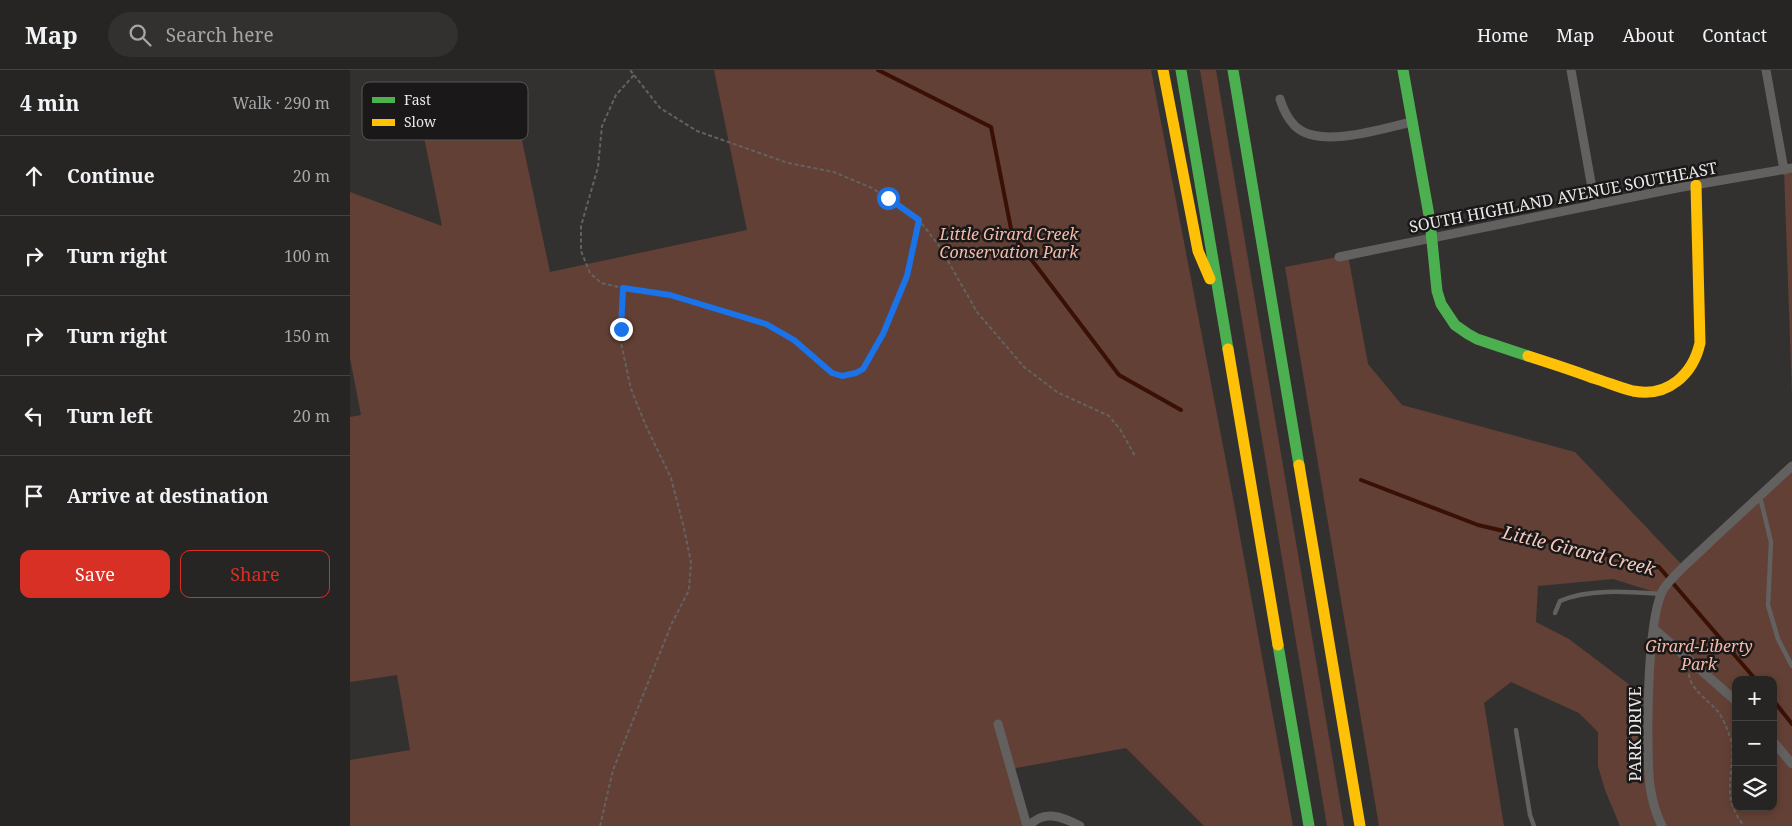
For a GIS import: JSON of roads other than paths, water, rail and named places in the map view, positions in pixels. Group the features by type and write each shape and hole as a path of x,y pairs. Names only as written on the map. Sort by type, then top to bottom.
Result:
{"main road":[{"path":"1162,70 1198,251 1220,301"},
{"path":"1181,70 1309,826"},
{"path":"1233,70 1360,826"},
{"path":"1240,70 1240,111"},
{"path":"1403,70 1430,221 1435,283 1441,304 1456,324 1468,334 1500,347 1634,391 1653,392 1664,389 1682,379 1690,370 1699,351 1696,185"}],"street":[{"path":"1571,70 1595,205"},
{"path":"1766,70 1788,169"},
{"path":"1280,99 1286,115 1296,126 1314,135 1328,137 1344,136 1412,122"},
{"name":"SOUTH HIGHLAND AVENUE SOUTHEAST","path":"1339,257 1696,185 1788,169"},
{"path":"1663,590 1792,466"},
{"name":"PARK DRIVE","path":"1662,826 1654,804 1649,775 1649,689 1656,607 1663,590"},
{"path":"1654,629 1732,697"},
{"path":"998,724 1028,826 1040,817 1049,815 1067,819 1080,826"},
{"path":"1777,746 1792,764"}],"lane":[{"path":"1760,496 1771,542 1768,605 1778,639 1792,666"},
{"path":"1555,613 1560,601 1569,597 1612,592 1663,590"},
{"path":"1516,730 1530,815 1534,826"}],"waterway":[{"name":"Little Girard Creek","path":"878,70 991,127 1012,234 1119,375 1181,410"},
{"name":"Little Girard Creek","path":"1361,480 1478,525 1659,567 1753,676"},
{"name":"Little Girard Creek","path":"1777,705 1792,724"}],"park label":[{"name":"Little Girard Creek Conservation Park","path":"1009,243"},
{"name":"Girard-Liberty Park","path":"1699,655"}]}
